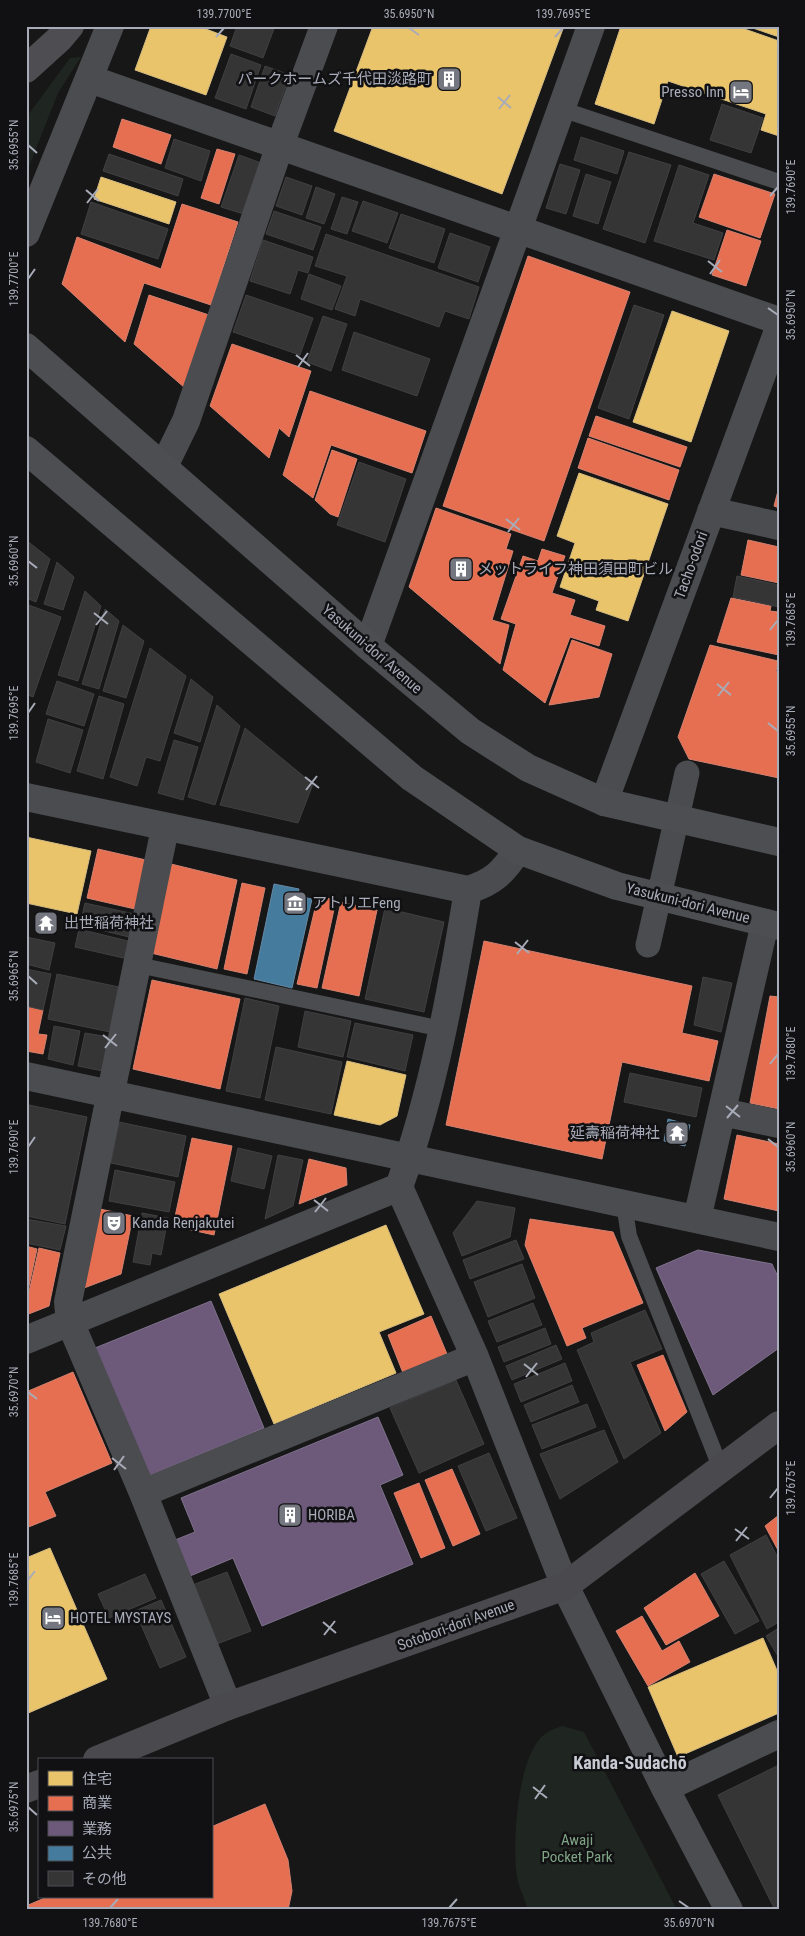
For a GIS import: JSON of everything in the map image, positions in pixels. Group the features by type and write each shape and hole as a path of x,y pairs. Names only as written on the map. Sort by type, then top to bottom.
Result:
{"highway":[{"path":"26,69 59,39 70,26"}],"main road":[{"name":"Yasukuni-dori Avenue","path":"26,346 368,646 470,731 528,768 604,802 779,842"},
{"name":"Yasukuni-dori Avenue","path":"26,450 412,778 518,850 617,886 772,924"},
{"name":"Sotobori-dori Avenue","path":"103,1758 228,1706 565,1586 779,1425"},
{"path":"26,1789 38,1784"}],"street":[{"path":"26,233 110,26"},
{"path":"164,466 186,421 280,145 324,26"},
{"path":"368,646 590,26"},
{"path":"90,79 779,321"},
{"name":"Tacho-odori","path":"604,802 779,328"},
{"path":"711,511 779,526"},
{"path":"648,945 687,773"},
{"path":"26,797 165,828 468,890 485,885 504,871 518,850"},
{"path":"165,828 68,1302 70,1322 143,1494 228,1706"},
{"path":"468,890 442,1028 410,1158 399,1187 475,1357 565,1586 665,1788 729,1910"},
{"path":"697,1219 722,1112 772,924"},
{"path":"26,1076 779,1237"},
{"path":"722,1112 779,1124"},
{"path":"26,1340 399,1187"},
{"path":"143,1494 475,1357"},
{"path":"665,1788 779,1734"}],"lane":[{"path":"560,109 779,182"},
{"path":"138,965 442,1028"},
{"path":"624,1204 628,1236 721,1469"}],"green space":[{"path":"81,57 58,93 26,174 26,118 70,58"},
{"name":"Awaji Pocket Park","path":"562,1726 584,1732 677,1910 528,1910 517,1877 515,1844 519,1801 528,1760 536,1745 545,1734"}],"building: 住宅":[{"path":"151,26 198,26 227,37 206,95 135,70"},
{"name":"パークホームズ千代田淡路町","path":"373,26 564,26 502,194 334,131"},
{"name":"Presso Inn","path":"621,26 736,26 779,41 779,136 761,130 766,114 668,81 654,124 595,104"},
{"path":"747,26 779,26 779,37"},
{"path":"101,177 176,202 169,224 94,199"},
{"path":"672,311 729,331 691,442 633,422"},
{"path":"579,473 668,504 628,621 596,610 599,601 560,587 575,543 557,536"},
{"path":"26,837 91,851 77,914 26,903"},
{"path":"347,1061 406,1075 397,1116 380,1125 334,1115"},
{"path":"386,1225 424,1314 379,1332 396,1373 274,1424 219,1294"},
{"name":"HOTEL MYSTAYS","path":"50,1548 107,1679 26,1714 26,1558"},
{"path":"763,1638 779,1675 779,1713 678,1757 648,1687"}],"building: 商業":[{"path":"122,119 171,135 161,164 113,147"},
{"path":"217,149 235,154 219,204 201,198"},
{"path":"714,174 775,194 760,238 699,217"},
{"path":"182,204 238,222 211,305 144,283 125,342 62,284 77,237 161,269"},
{"path":"727,230 761,241 746,286 712,275"},
{"path":"528,256 630,292 544,541 443,506"},
{"path":"149,295 209,315 185,388 134,344"},
{"path":"232,344 311,371 289,437 279,428 269,458 210,406"},
{"path":"310,391 426,431 412,473 331,445 313,498 283,475"},
{"path":"596,416 687,447 680,467 589,436"},
{"path":"588,438 679,470 669,500 578,468"},
{"path":"332,450 357,459 338,517 330,514 315,500"},
{"path":"779,487 779,508 774,506"},
{"name":"メットライフ神田須田町ビル","path":"436,508 511,534 506,549 513,551 492,620 509,625 500,664 409,587"},
{"path":"748,540 779,547 779,583 741,575"},
{"path":"542,549 565,556 552,593 575,600 570,615 605,626 599,646 570,637 545,703 503,670 516,624 501,619 523,556 538,561"},
{"path":"731,598 771,606 770,611 779,612 779,655 717,642"},
{"path":"572,640 612,654 599,697 549,705"},
{"path":"710,645 778,661 776,671 779,672 779,778 689,759 678,737"},
{"path":"98,849 146,860 135,909 87,898"},
{"path":"171,864 237,880 217,969 151,953"},
{"path":"242,883 265,888 247,974 224,969"},
{"path":"318,896 336,900 317,988 297,984"},
{"path":"341,902 377,910 359,996 322,988"},
{"path":"484,941 692,986 682,1033 718,1041 709,1081 622,1062 602,1159 446,1125"},
{"path":"152,980 240,999 220,1089 133,1069"},
{"path":"770,996 779,997 779,1109 750,1103"},
{"path":"26,1006 43,1010 38,1034 47,1035 43,1054 26,1051"},
{"path":"737,1135 779,1144 779,1211 724,1199"},
{"path":"192,1138 232,1146 214,1235 173,1226"},
{"path":"309,1159 346,1168 347,1185 299,1204"},
{"path":"100,1209 133,1216 121,1274 84,1288"},
{"path":"530,1219 613,1232 643,1303 582,1328 586,1338 567,1346 525,1245"},
{"path":"26,1246 37,1249 26,1300"},
{"path":"39,1248 60,1253 49,1306 26,1315 26,1305"},
{"path":"431,1316 447,1354 403,1373 388,1335"},
{"path":"663,1355 687,1412 665,1431 637,1365"},
{"path":"73,1372 112,1463 45,1492 56,1516 26,1528 26,1392"},
{"path":"452,1469 480,1534 453,1546 425,1480"},
{"path":"419,1483 445,1548 421,1558 394,1493"},
{"path":"779,1515 779,1552 765,1526"},
{"path":"695,1573 719,1616 666,1645 644,1608"},
{"path":"642,1616 662,1651 679,1641 690,1662 648,1686 616,1631"},
{"path":"265,1804 288,1860 292,1891 288,1910 26,1910 26,1906 45,1898 212,1898 212,1827"}],"building: 業務":[{"path":"698,1250 772,1264 779,1279 779,1348 713,1395 656,1268"},
{"path":"211,1301 264,1428 148,1476 95,1348"},
{"name":"HORIBA","path":"378,1417 403,1475 380,1485 413,1564 262,1626 233,1558 190,1576 175,1540 195,1532 181,1498"}],"building: 公共":[{"path":"274,884 299,889 298,896 312,899 292,988 254,979"},
{"name":"延壽稲荷神社","path":"668,1119 690,1125 685,1146 664,1141"}],"building: その他":[{"path":"237,26 275,26 263,58 230,46"},
{"path":"231,54 261,65 246,109 215,98"},
{"path":"265,66 290,75 275,116 251,107"},
{"path":"722,104 763,118 751,153 710,140"},
{"path":"581,137 624,151 617,174 574,160"},
{"path":"174,139 210,151 201,181 165,168"},
{"path":"629,152 671,165 645,243 603,229"},
{"path":"109,154 183,179 178,196 103,171"},
{"path":"239,155 264,164 247,215 221,207"},
{"path":"560,164 580,170 566,214 546,208"},
{"path":"679,165 709,175 693,223 723,233 714,260 654,241"},
{"path":"586,174 611,182 598,224 573,216"},
{"path":"286,177 312,186 302,215 276,206"},
{"path":"316,187 335,194 324,224 306,218"},
{"path":"342,197 358,202 347,234 331,229"},
{"path":"363,201 398,213 387,243 352,231"},
{"path":"91,202 168,229 158,259 81,234"},
{"path":"274,211 321,227 313,250 266,234"},
{"path":"401,214 445,229 434,263 389,248"},
{"path":"450,233 490,247 478,282 438,268"},
{"path":"326,234 479,287 469,319 445,311 439,327 360,299 355,316 335,309 347,276 315,266"},
{"path":"263,240 313,257 308,273 298,270 290,294 250,281"},
{"path":"309,274 341,286 332,310 301,299"},
{"path":"246,295 313,318 300,355 233,332"},
{"path":"634,305 664,315 629,419 598,408"},
{"path":"323,316 347,324 331,371 307,362"},
{"path":"354,332 430,359 417,396 342,370"},
{"path":"359,462 406,479 385,542 337,525"},
{"path":"26,540 50,559 36,602 26,598"},
{"path":"57,562 74,577 63,610 44,604"},
{"path":"737,576 779,585 779,607 733,597"},
{"path":"85,591 101,606 78,681 58,675"},
{"path":"26,604 61,617 33,697 26,694"},
{"path":"105,609 119,621 99,689 82,684"},
{"path":"123,625 144,641 126,698 103,691"},
{"path":"150,648 186,676 160,761 146,757 137,786 110,777"},
{"path":"191,679 213,697 200,742 174,733"},
{"path":"57,681 94,694 84,726 46,714"},
{"path":"99,696 124,704 103,779 77,771"},
{"path":"217,705 240,726 215,805 188,797"},
{"path":"48,719 83,730 70,773 36,762"},
{"path":"245,728 313,784 298,823 220,805"},
{"path":"174,740 198,747 183,800 158,793"},
{"path":"85,903 139,915 133,938 80,925"},
{"path":"385,908 444,922 424,1012 365,999"},
{"path":"79,929 132,942 128,959 75,947"},
{"path":"26,937 55,943 49,970 26,964"},
{"path":"26,969 51,974 43,1010 26,1006"},
{"path":"57,974 119,987 110,1032 48,1019"},
{"path":"703,977 732,983 721,1032 694,1025"},
{"path":"245,998 279,1006 260,1098 226,1091"},
{"path":"305,1011 351,1021 343,1057 298,1047"},
{"path":"355,1023 413,1035 405,1071 347,1057"},
{"path":"54,1026 80,1031 73,1065 48,1059"},
{"path":"85,1033 109,1037 103,1071 78,1066"},
{"path":"276,1047 342,1062 331,1114 265,1100"},
{"path":"630,1073 702,1088 696,1117 624,1102"},
{"path":"29,1105 87,1117 65,1224 26,1216 26,1120"},
{"path":"119,1122 186,1136 178,1177 111,1163"},
{"path":"238,1148 272,1156 264,1189 231,1181"},
{"path":"278,1155 303,1160 293,1206 265,1219"},
{"path":"115,1170 175,1182 169,1212 109,1201"},
{"path":"477,1201 515,1208 510,1237 462,1256 453,1233"},
{"path":"142,1213 168,1218 161,1255 152,1253 150,1265 133,1262"},
{"path":"26,1219 66,1226 60,1250 26,1243"},
{"path":"516,1240 524,1259 470,1279 463,1260"},
{"path":"522,1264 535,1298 488,1317 474,1282"},
{"path":"533,1303 542,1325 497,1342 488,1321"},
{"path":"645,1310 662,1349 630,1362 661,1433 624,1459 577,1350 594,1342 591,1333"},
{"path":"545,1328 551,1344 504,1362 498,1347"},
{"path":"556,1345 562,1359 512,1380 506,1366"},
{"path":"565,1363 572,1381 521,1402 514,1384"},
{"path":"456,1380 484,1444 419,1473 390,1408"},
{"path":"572,1385 579,1402 531,1422 524,1405"},
{"path":"587,1404 596,1427 542,1449 532,1425"},
{"path":"604,1430 618,1462 560,1499 540,1454"},
{"path":"489,1453 517,1518 486,1531 458,1466"},
{"path":"766,1535 779,1560 779,1622 767,1629 730,1555"},
{"path":"724,1561 759,1621 735,1634 701,1574"},
{"path":"227,1572 251,1631 214,1645 190,1586"},
{"path":"145,1574 156,1598 109,1618 98,1594"},
{"path":"161,1600 186,1657 160,1668 135,1611"},
{"path":"779,1628 779,1658 766,1636"},
{"path":"779,1765 779,1910 775,1910 718,1795"}],"place":[{"name":"パークホームズ千代田淡路町","path":"449,79"},
{"name":"Presso Inn","path":"741,92"},
{"name":"メットライフ神田須田町ビル","path":"461,569"},
{"name":"アトリエFeng","path":"295,903"},
{"name":"出世稲荷神社","path":"46,923"},
{"name":"延壽稲荷神社","path":"677,1133"},
{"name":"Kanda Renjakutei","path":"114,1223"},
{"name":"HORIBA","path":"290,1515"},
{"name":"HOTEL MYSTAYS","path":"53,1618"}],"district":[{"name":"Kanda-Sudachō","path":"630,1763"}]}
